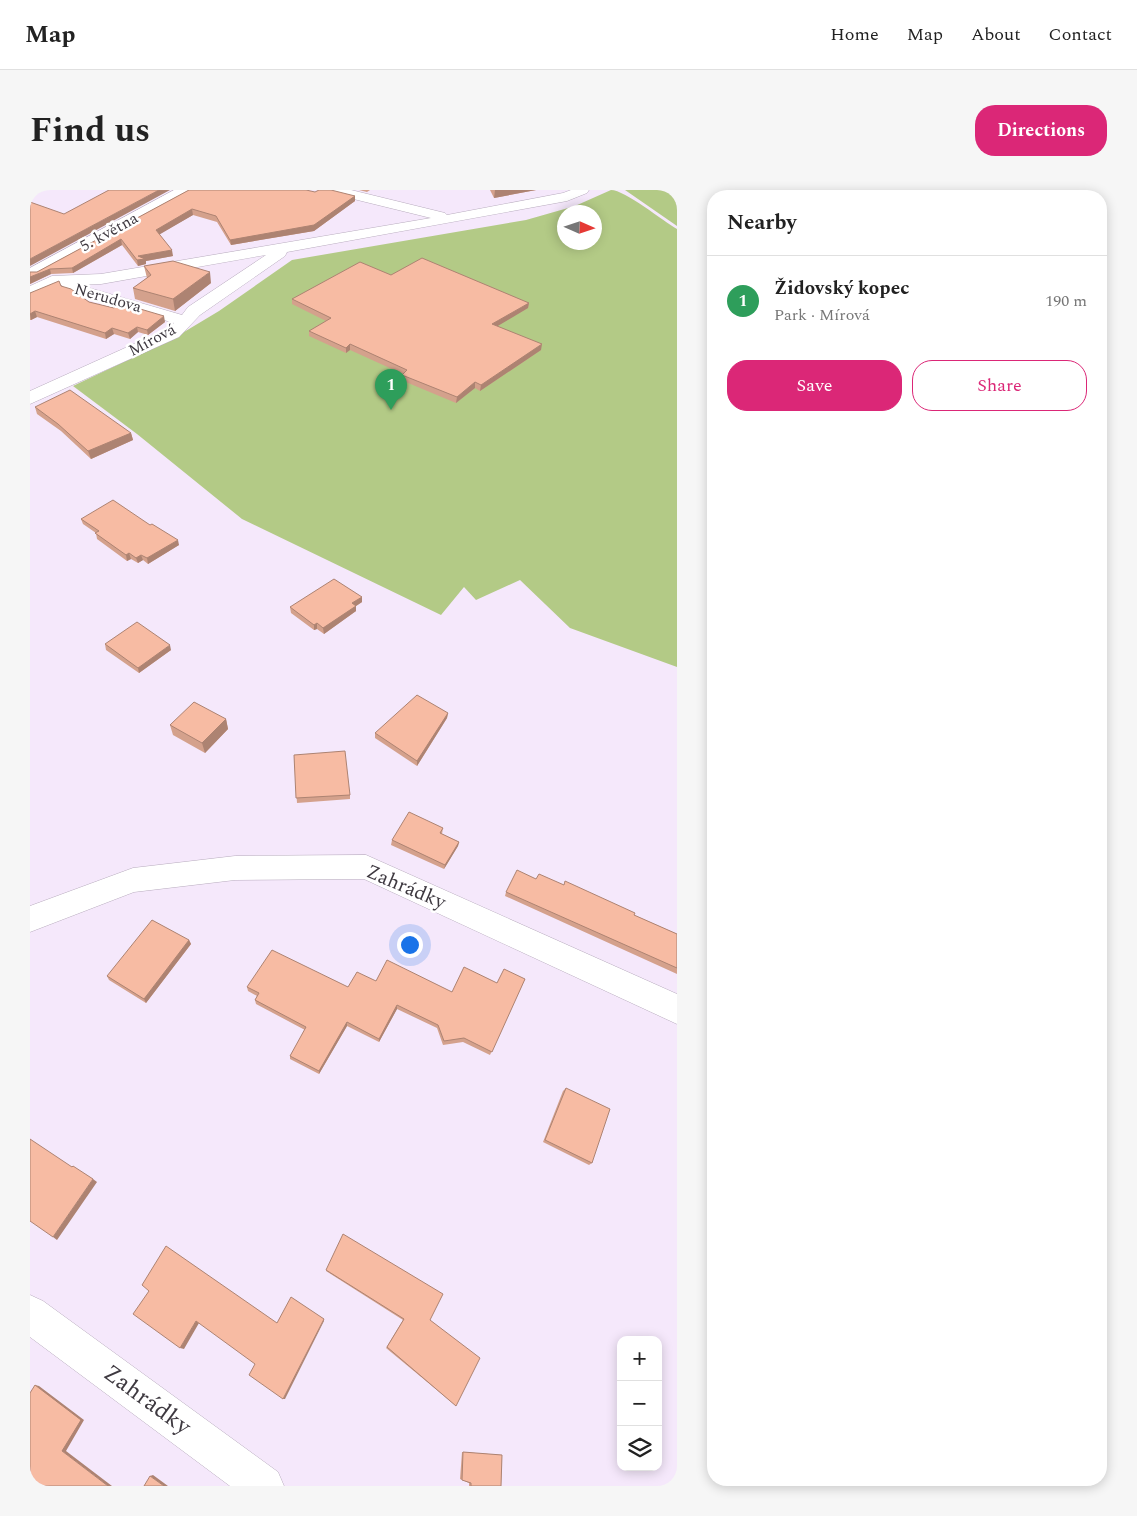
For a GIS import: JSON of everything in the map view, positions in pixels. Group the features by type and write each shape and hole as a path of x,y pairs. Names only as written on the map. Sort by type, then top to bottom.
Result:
{"street":[{"name":"5. května","path":"31,273 185,190"},
{"path":"334,190 451,219"},
{"name":"Mírová","path":"52,281 101,279 288,248 567,197 582,190"},
{"name":"Mírová","path":"30,398 173,333 194,311 288,248"},
{"name":"Nerudova","path":"31,273 186,321"},
{"path":"30,293 52,281"},
{"name":"Zahrádky","path":"30,919 133,880 235,868 366,867 677,1009"},
{"name":"Zahrádky","path":"30,1314 264,1486"}],"green space":[{"path":"611,190 634,200 677,229 677,667 570,628 520,580 476,600 464,587 441,615 242,519 137,434 73,386 174,338 219,311 292,260 526,220 557,211 557,250 602,250 602,205 577,205"},
{"path":"625,190 677,190 677,226"}],"building":[{"path":"109,190 159,190 30,259 30,202 64,214"},
{"path":"189,190 306,190 315,192 331,190 355,196 314,225 230,240 216,216 192,209 156,230 172,250 138,256 145,259 137,260 121,239 72,268 50,269 30,277 30,272 37,272"},
{"path":"422,258 529,303 492,324 542,344 481,385 475,382 457,397 402,375 407,370 350,344 346,348 309,331 331,318 292,299 360,262 391,275"},
{"path":"173,261 210,272 173,299 133,288 151,275 144,266"},
{"path":"59,281 61,286 71,289 89,302 114,308 120,303 164,316 147,330 137,327 128,333 112,328 105,333 35,311 30,314 30,293"},
{"path":"70,390 131,433 88,451 58,424 35,407"},
{"path":"113,500 150,525 152,524 178,540 147,558 141,555 136,558 129,553 126,555 95,533 99,531 81,519"},
{"path":"334,579 362,597 352,603 356,606 323,628 317,623 314,625 290,607"},
{"path":"137,622 170,645 138,668 105,644"},
{"path":"417,695 448,713 417,761 375,733"},
{"path":"194,702 226,719 202,743 170,725"},
{"path":"345,751 350,795 296,798 294,755"},
{"path":"409,812 443,828 440,833 459,842 445,865 392,840"},
{"path":"517,870 536,879 539,874 564,885 565,881 677,934 677,968 506,892"},
{"path":"152,920 189,940 144,999 107,976"},
{"path":"272,950 348,987 357,972 376,981 387,960 452,992 464,967 497,983 504,969 525,979 492,1052 464,1038 444,1041 438,1025 397,1005 379,1039 347,1022 319,1071 290,1056 306,1027 255,1000 259,993 247,987"},
{"path":"566,1088 610,1109 592,1163 545,1140"},
{"path":"30,1139 93,1179 53,1237 30,1221"},
{"path":"343,1234 443,1294 430,1320 480,1358 456,1406 387,1347 404,1319 326,1270"},
{"path":"166,1246 277,1323 291,1297 324,1319 283,1399 249,1375 255,1364 196,1321 180,1348 133,1314 149,1291 142,1285"},
{"path":"35,1385 81,1420 62,1451 108,1486 30,1486 30,1393"},
{"path":"463,1452 502,1455 501,1486 471,1486 471,1483 462,1480"},
{"path":"150,1476 164,1486 144,1486"}],"place":[{"name":"Židovský kopec","path":"391,410"}]}
